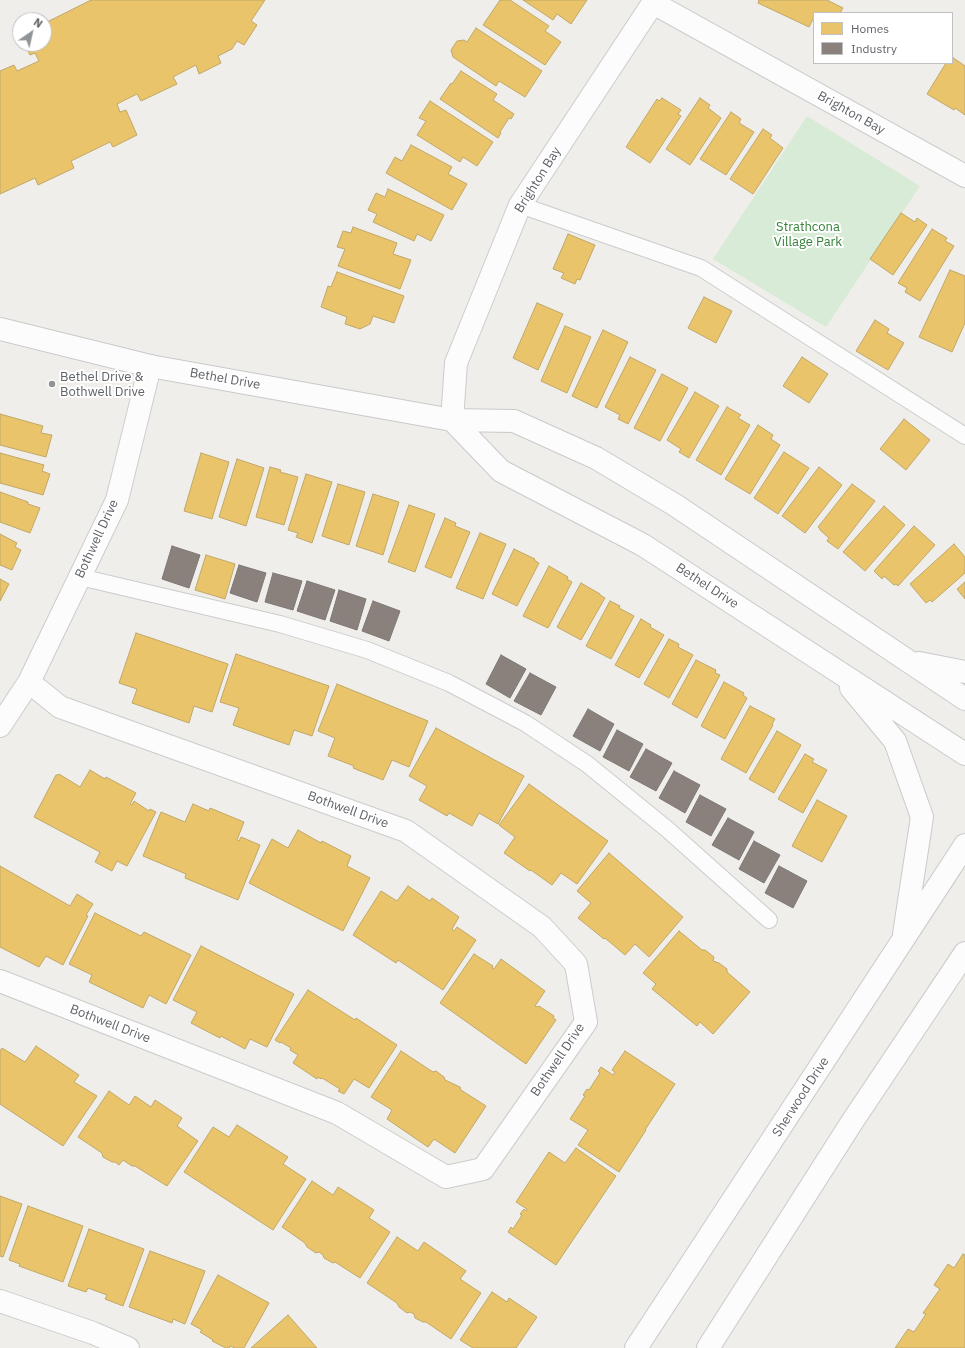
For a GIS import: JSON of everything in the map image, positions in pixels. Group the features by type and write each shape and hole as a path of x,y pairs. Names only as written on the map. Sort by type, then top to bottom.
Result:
{"street":[{"name":"Brighton Bay","path":"452,420 456,363 520,205 654,2 965,176"},
{"name":"Bethel Drive","path":"0,328 150,366 452,420 514,421 596,458 675,505 965,699"},
{"name":"Bothwell Drive","path":"0,726 29,682 117,500 150,366"},
{"name":"Bethel Drive","path":"452,420 500,471 643,545 965,754"},
{"path":"906,660 965,672"},
{"path":"836,670 895,741 922,817 903,940"},
{"name":"Bothwell Drive","path":"0,981 337,1113 446,1177 483,1169 586,1022 576,964 542,927 406,831 60,707 29,682"},
{"name":"Sherwood Drive","path":"636,1348 965,845"},
{"path":"708,1348 852,1122 965,953"},
{"path":"931,1005 965,975"},
{"path":"0,1301 93,1333 128,1348"}],"lane":[{"path":"520,205 702,268 965,436"},
{"path":"80,577 280,624 367,650 449,683 524,723 587,764 667,829 769,920"}],"green space":[{"name":"Strathcona Village Park","path":"807,116 920,186 826,327 713,259"}],"building: Homes":[{"path":"91,0 265,0 251,21 257,25 244,45 237,41 232,49 218,56 221,63 199,74 196,65 173,77 177,84 141,101 137,94 117,104 120,112 126,110 137,135 113,147 110,142 71,161 74,168 38,185 35,178 0,194 0,71 14,65 17,71 39,61 35,53 30,55 29,52 52,52 52,20"},
{"path":"500,0 510,0 549,26 545,31 561,42 545,65 483,25"},
{"path":"523,0 587,0 571,24 557,14 553,20"},
{"path":"759,0 827,0 843,8 841,12 813,12 813,19 809,27 758,3"},
{"path":"476,28 542,71 525,97 499,81 496,86 453,57 451,50 457,41 464,40 467,42"},
{"path":"953,58 965,66 965,115 955,108 954,110 927,94 945,64 953,64"},
{"path":"461,71 497,94 493,100 514,114 511,119 509,118 498,138 440,99"},
{"path":"662,98 681,110 678,114 681,116 650,163 626,147 657,99 659,101"},
{"path":"700,98 710,105 708,108 721,118 690,165 666,149"},
{"path":"430,101 493,142 477,166 463,157 460,162 417,135 426,121 419,118"},
{"path":"731,112 741,119 739,123 754,132 726,175 700,159"},
{"path":"763,129 772,135 770,138 783,148 753,194 730,179"},
{"path":"411,145 452,167 448,174 467,184 452,210 386,173 395,157 402,161"},
{"path":"388,189 444,215 431,241 417,234 414,241 373,222 377,214 368,210 376,193 385,197"},
{"path":"901,213 915,222 917,218 927,225 893,275 870,259"},
{"path":"353,227 397,243 393,254 411,260 400,289 338,266 345,249 337,247 343,231 351,233"},
{"path":"932,229 947,238 945,241 954,246 920,301 905,292 907,288 898,283"},
{"path":"568,234 595,245 580,280 577,279 575,284 561,278 564,273 553,269"},
{"path":"950,270 965,276 965,323 952,352 919,337"},
{"path":"337,272 404,296 394,323 373,316 370,324 360,329 345,324 347,317 321,307 328,286 331,287"},
{"path":"704,297 732,311 716,343 688,328"},
{"path":"537,303 563,314 538,370 513,358"},
{"path":"875,320 889,329 887,333 904,343 888,370 856,351"},
{"path":"565,326 591,337 567,393 541,381"},
{"path":"603,330 628,342 597,408 572,396"},
{"path":"630,357 656,370 628,424 618,419 620,415 605,407"},
{"path":"802,357 828,374 809,403 783,386"},
{"path":"662,374 688,388 660,441 634,428"},
{"path":"695,392 719,406 689,458 679,452 681,449 667,440"},
{"path":"727,407 741,415 738,418 750,425 721,475 696,460"},
{"path":"0,414 43,426 41,433 52,435 46,457 0,445"},
{"path":"904,419 930,440 906,470 880,449"},
{"path":"758,425 773,435 771,439 780,445 750,494 725,479"},
{"path":"784,452 809,468 778,514 754,498"},
{"path":"0,453 44,465 42,471 50,474 43,495 0,483"},
{"path":"201,453 229,462 212,519 184,511"},
{"path":"237,459 264,468 246,526 219,517"},
{"path":"270,467 281,470 280,472 298,477 284,525 256,517"},
{"path":"819,467 842,485 805,533 782,516"},
{"path":"306,474 332,482 312,543 296,537 298,533 288,530"},
{"path":"338,484 365,492 349,545 322,536"},
{"path":"852,484 875,501 838,549 827,541 829,538 818,527"},
{"path":"0,492 40,508 30,533 0,522"},
{"path":"373,494 399,502 383,555 356,546"},
{"path":"409,505 435,514 415,572 388,562"},
{"path":"884,506 905,525 865,571 843,552"},
{"path":"445,518 456,523 455,526 470,532 451,578 425,567"},
{"path":"914,526 935,545 898,586 896,584 894,585 884,576 882,579 874,571"},
{"path":"480,533 506,544 483,599 456,588"},
{"path":"0,534 17,543 15,547 21,550 12,570 0,565"},
{"path":"954,544 965,557 965,573 932,602 930,600 926,603 910,584"},
{"path":"514,549 535,559 534,560 539,563 517,606 492,594"},
{"path":"206,555 235,564 225,599 195,590"},
{"path":"549,566 568,577 567,579 572,582 548,628 523,616"},
{"path":"0,579 9,584 0,601"},
{"path":"965,582 965,599 957,589"},
{"path":"581,583 605,598 581,640 557,627"},
{"path":"610,601 634,616 611,659 586,646"},
{"path":"641,619 651,625 650,627 664,635 639,678 615,665"},
{"path":"136,633 228,664 212,712 194,706 189,723 132,703 137,689 119,683"},
{"path":"669,639 679,644 678,647 693,655 669,698 644,684"},
{"path":"236,654 329,686 312,736 294,730 289,745 233,725 239,708 220,702"},
{"path":"696,660 716,670 715,673 720,675 697,718 672,704"},
{"path":"724,682 744,693 743,695 747,698 725,739 701,726"},
{"path":"337,684 428,721 409,767 392,760 383,780 353,768 354,766 328,756 335,738 318,731"},
{"path":"750,706 775,719 746,773 721,759"},
{"path":"436,728 524,776 498,824 479,813 472,826 449,813 447,816 419,800 427,786 409,776"},
{"path":"777,731 801,745 774,793 749,779"},
{"path":"805,754 814,759 812,762 827,770 803,813 778,799"},
{"path":"90,770 105,779 106,777 136,793 130,804 132,805 134,801 149,811 150,809 156,812 127,866 117,861 112,871 95,862 100,852 34,817 56,775 59,774 80,787"},
{"path":"529,784 608,841 577,884 561,873 552,885 504,853 515,837 499,825"},
{"path":"817,800 847,816 822,862 792,846"},
{"path":"193,804 209,811 210,808 244,822 237,840 239,841 241,837 260,845 238,900 185,878 186,874 143,856 161,812 185,822"},
{"path":"298,830 321,843 322,841 351,856 347,866 370,878 343,931 249,883 272,839 288,848"},
{"path":"609,853 683,917 649,957 635,944 625,955 578,918 591,903 577,891"},
{"path":"0,866 70,906 77,894 93,904 86,915 88,916 63,965 46,956 39,967 0,947"},
{"path":"408,886 430,901 432,898 459,917 452,929 454,931 457,927 476,940 443,990 398,960 396,963 353,935 381,891 397,901"},
{"path":"95,913 141,936 144,932 191,955 166,1004 149,995 143,1008 89,982 92,975 69,964"},
{"path":"679,931 702,950 705,950 714,957 713,961 719,963 727,969 727,972 750,992 713,1034 700,1022 697,1026 652,989 656,984 643,973"},
{"path":"201,946 294,994 267,1047 250,1039 245,1049 221,1036 220,1038 191,1023 197,1012 173,1000"},
{"path":"474,954 493,966 492,968 494,969 501,959 545,991 535,1006 539,1006 554,1016 553,1018 556,1020 526,1064 440,1003"},
{"path":"308,990 355,1020 356,1018 397,1045 369,1088 354,1079 344,1094 338,1091 340,1089 322,1078 321,1079 318,1077 317,1079 293,1063 298,1055 290,1050 291,1048 275,1040"},
{"path":"36,1046 79,1075 74,1082 97,1096 63,1146 0,1104 0,1051 2,1048 25,1062"},
{"path":"401,1051 433,1072 436,1071 444,1077 445,1080 460,1087 461,1090 486,1106 455,1153 434,1139 428,1147 387,1119 392,1110 371,1097"},
{"path":"625,1051 675,1084 619,1172 578,1145 588,1130 570,1119 585,1096 583,1095 587,1089 589,1090 600,1073 598,1071 601,1067 613,1075 615,1072 612,1070"},
{"path":"109,1091 129,1105 135,1096 151,1107 155,1100 182,1118 177,1126 198,1141 167,1186 123,1160 119,1165 112,1162 103,1157 102,1153 78,1137"},
{"path":"237,1125 288,1157 283,1164 306,1179 273,1230 184,1172 213,1127 229,1137"},
{"path":"576,1148 616,1176 556,1265 508,1232 511,1227 513,1229 524,1209 526,1211 527,1209 516,1202 549,1152 565,1163"},
{"path":"312,1181 333,1195 338,1187 374,1210 369,1218 390,1232 360,1278 335,1262 333,1263 324,1258 319,1252 316,1253 307,1247 305,1243 282,1227"},
{"path":"0,1196 22,1204 3,1257 0,1256"},
{"path":"28,1206 83,1226 63,1282 19,1266 20,1264 9,1260"},
{"path":"89,1229 144,1249 123,1306 105,1299 107,1295 88,1288 86,1292 68,1286"},
{"path":"397,1237 418,1251 424,1242 466,1271 460,1279 481,1293 451,1339 426,1322 415,1318 414,1314 410,1312 407,1313 399,1307 397,1303 367,1283"},
{"path":"150,1251 205,1271 185,1324 173,1319 172,1323 129,1307"},
{"path":"963,1254 965,1255 965,1348 895,1348 908,1329 914,1332 926,1314 923,1313 940,1289 934,1285 948,1264 954,1268"},
{"path":"218,1275 269,1303 244,1348 235,1348 230,1346 229,1348 226,1348 212,1341 213,1340 200,1332 202,1330 191,1324"},
{"path":"492,1292 507,1302 509,1298 537,1317 516,1348 473,1348 460,1340"},
{"path":"288,1315 317,1348 251,1348"}],"building: Industry":[{"path":"172,546 200,555 189,588 162,579"},
{"path":"239,565 266,573 257,602 230,593"},
{"path":"273,573 302,581 293,610 265,602"},
{"path":"307,581 335,590 325,620 297,611"},
{"path":"339,590 366,599 357,630 330,621"},
{"path":"373,601 400,611 389,641 362,631"},
{"path":"501,655 526,669 510,698 486,684"},
{"path":"530,673 556,687 541,715 514,701"},
{"path":"588,709 614,724 600,751 573,736"},
{"path":"617,730 643,744 629,771 603,757"},
{"path":"646,749 672,763 656,791 630,777"},
{"path":"674,771 700,785 685,813 659,798"},
{"path":"700,795 726,809 711,836 686,822"},
{"path":"728,818 754,832 739,860 712,845"},
{"path":"754,841 780,855 764,883 739,869"},
{"path":"779,866 807,881 793,908 765,893"}],"place":[{"name":"Bethel Drive & Bothwell Drive","path":"52,384"}]}
